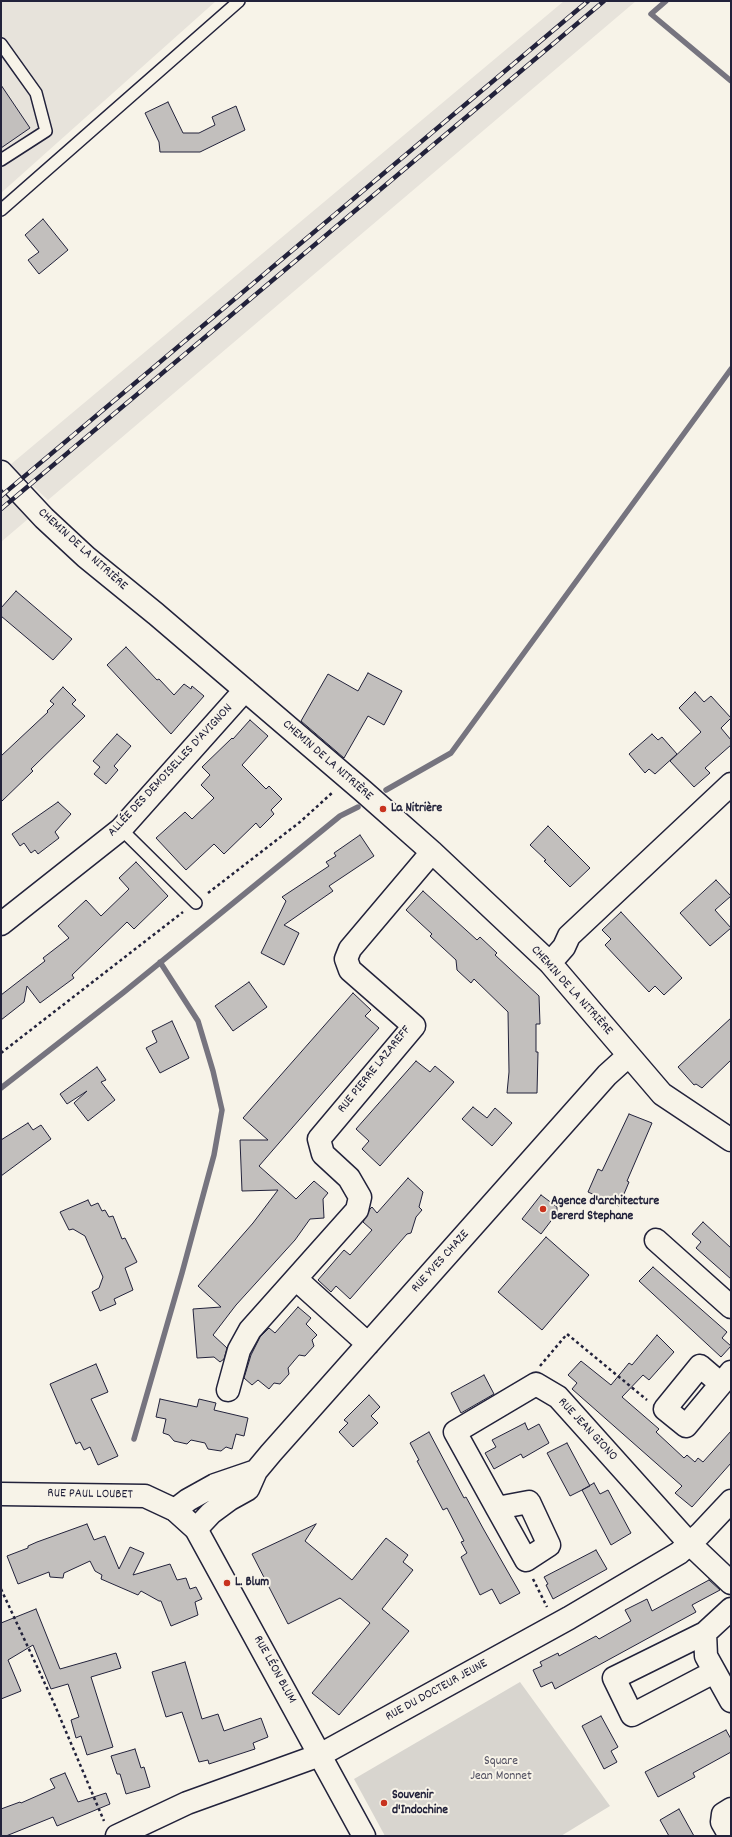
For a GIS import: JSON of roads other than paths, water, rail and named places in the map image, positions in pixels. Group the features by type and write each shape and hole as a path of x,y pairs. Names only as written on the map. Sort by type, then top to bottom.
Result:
{"street":[{"name":"CHEMIN DE LA NITRIÈRE","path":"1,472 44,518 86,557 348,778 432,852 550,963 662,1094 731,1140"},
{"name":"ALLÉE DES DEMOISELLES D'AVIGNON","path":"1,924 121,829 245,690"},
{"path":"550,963 564,947 569,936 731,784"},
{"name":"RUE PIERRE LAZAREFF","path":"296,1279 357,1210 360,1196 349,1178 323,1154 319,1138 414,1026 350,970 346,959 350,949 432,852"},
{"name":"RUE YVES CHAZE","path":"196,1529 211,1513 230,1499 248,1489 256,1471 607,1075 628,1056"},
{"path":"656,1240 731,1307"},
{"path":"228,1390 239,1350 250,1330 296,1279 368,1344"},
{"path":"664,1409 686,1426 726,1378"},
{"name":"RUE JEAN GIONO","path":"497,1508 455,1432 536,1384 558,1397 690,1544 731,1583"},
{"name":"RUE YVES CHAZE","path":"175,1510 188,1500 215,1485 256,1471"},
{"name":"RUE PAUL LOUBET","path":"1,1494 145,1496 175,1510"},
{"name":"RUE DU DOCTEUR JEUNE","path":"119,1831 187,1803 320,1755 557,1625 679,1553 690,1544 731,1501"},
{"path":"529,1502 549,1545 526,1560 497,1508 529,1502"},
{"name":"RUE LÉON BLUM","path":"175,1510 196,1529 364,1836"},
{"path":"714,1672 632,1715 614,1678 705,1634 731,1609"},
{"path":"705,1634 706,1656 731,1701"},
{"path":"730,1836 722,1822 723,1814 731,1809"}],"lane":[{"path":"1,210 239,1"},
{"path":"1,44 36,93 46,131 1,160"},
{"path":"121,829 196,903"}],"waterway":[{"path":"666,1 651,14 731,81"},
{"path":"386,790 451,753 731,369"},
{"path":"1,1088 124,992 340,816 358,807"},
{"path":"134,1439 214,1155 222,1110 213,1071 198,1021 160,962"}],"railway":[{"path":"1,496 588,1"},
{"path":"1,509 604,1"}],"place":[{"name":"La Nitrière","path":"383,809"},
{"name":"Agence d'architecture Bererd Stephane","path":"543,1209"},
{"name":"L. Blum","path":"227,1583"},
{"name":"Souvenir d'Indochine","path":"384,1803"}],"park label":[{"name":"Square Jean Monnet","path":"501,1770"}]}
